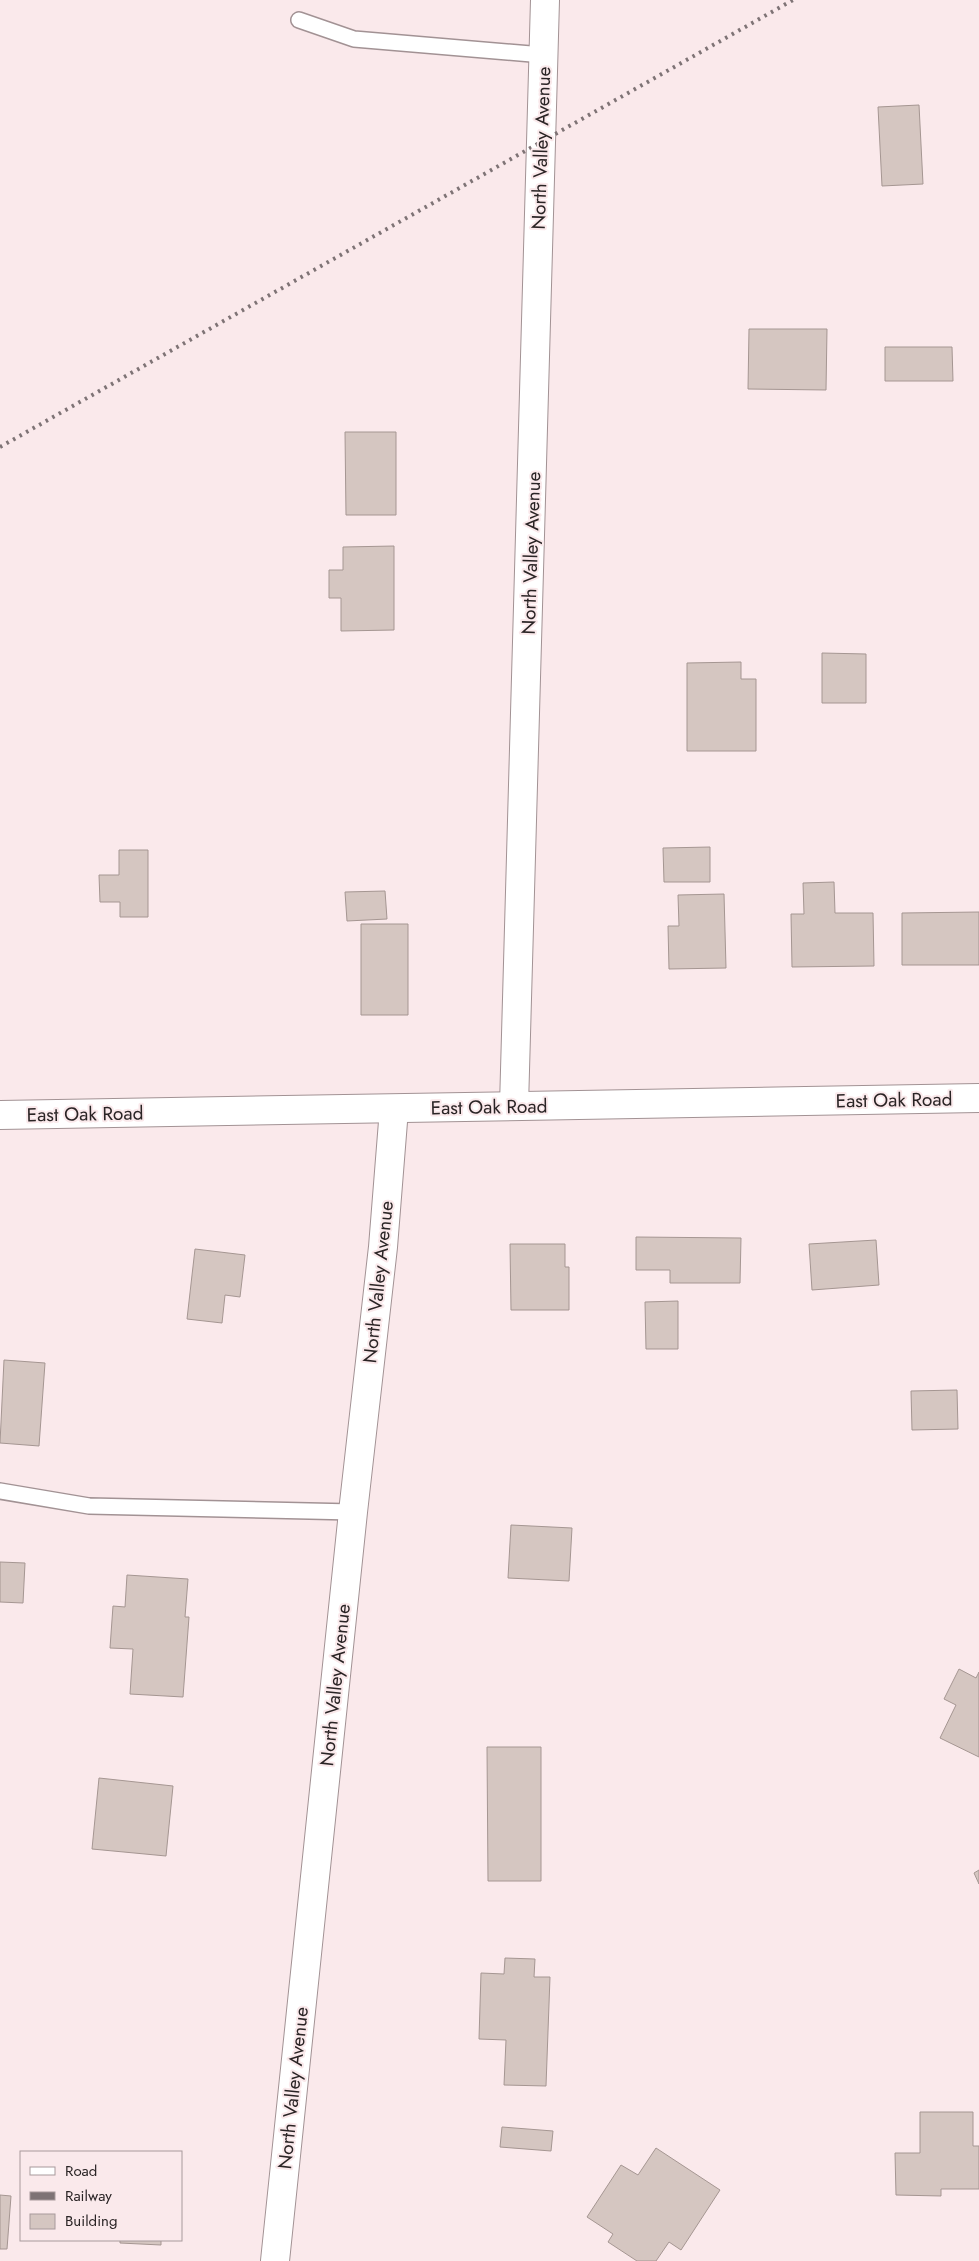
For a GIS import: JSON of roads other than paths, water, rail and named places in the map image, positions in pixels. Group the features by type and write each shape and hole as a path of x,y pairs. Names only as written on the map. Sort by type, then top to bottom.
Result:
{"street":[{"name":"North Valley Avenue","path":"514,1106 545,0"},
{"name":"East Oak Road","path":"0,1115 979,1098"},
{"name":"North Valley Avenue","path":"275,2261 382,1247 394,1109"}],"lane":[{"path":"299,20 354,39 544,56"},
{"path":"0,1491 90,1506 353,1512"}],"railway":[{"path":"0,447 793,0"}]}
